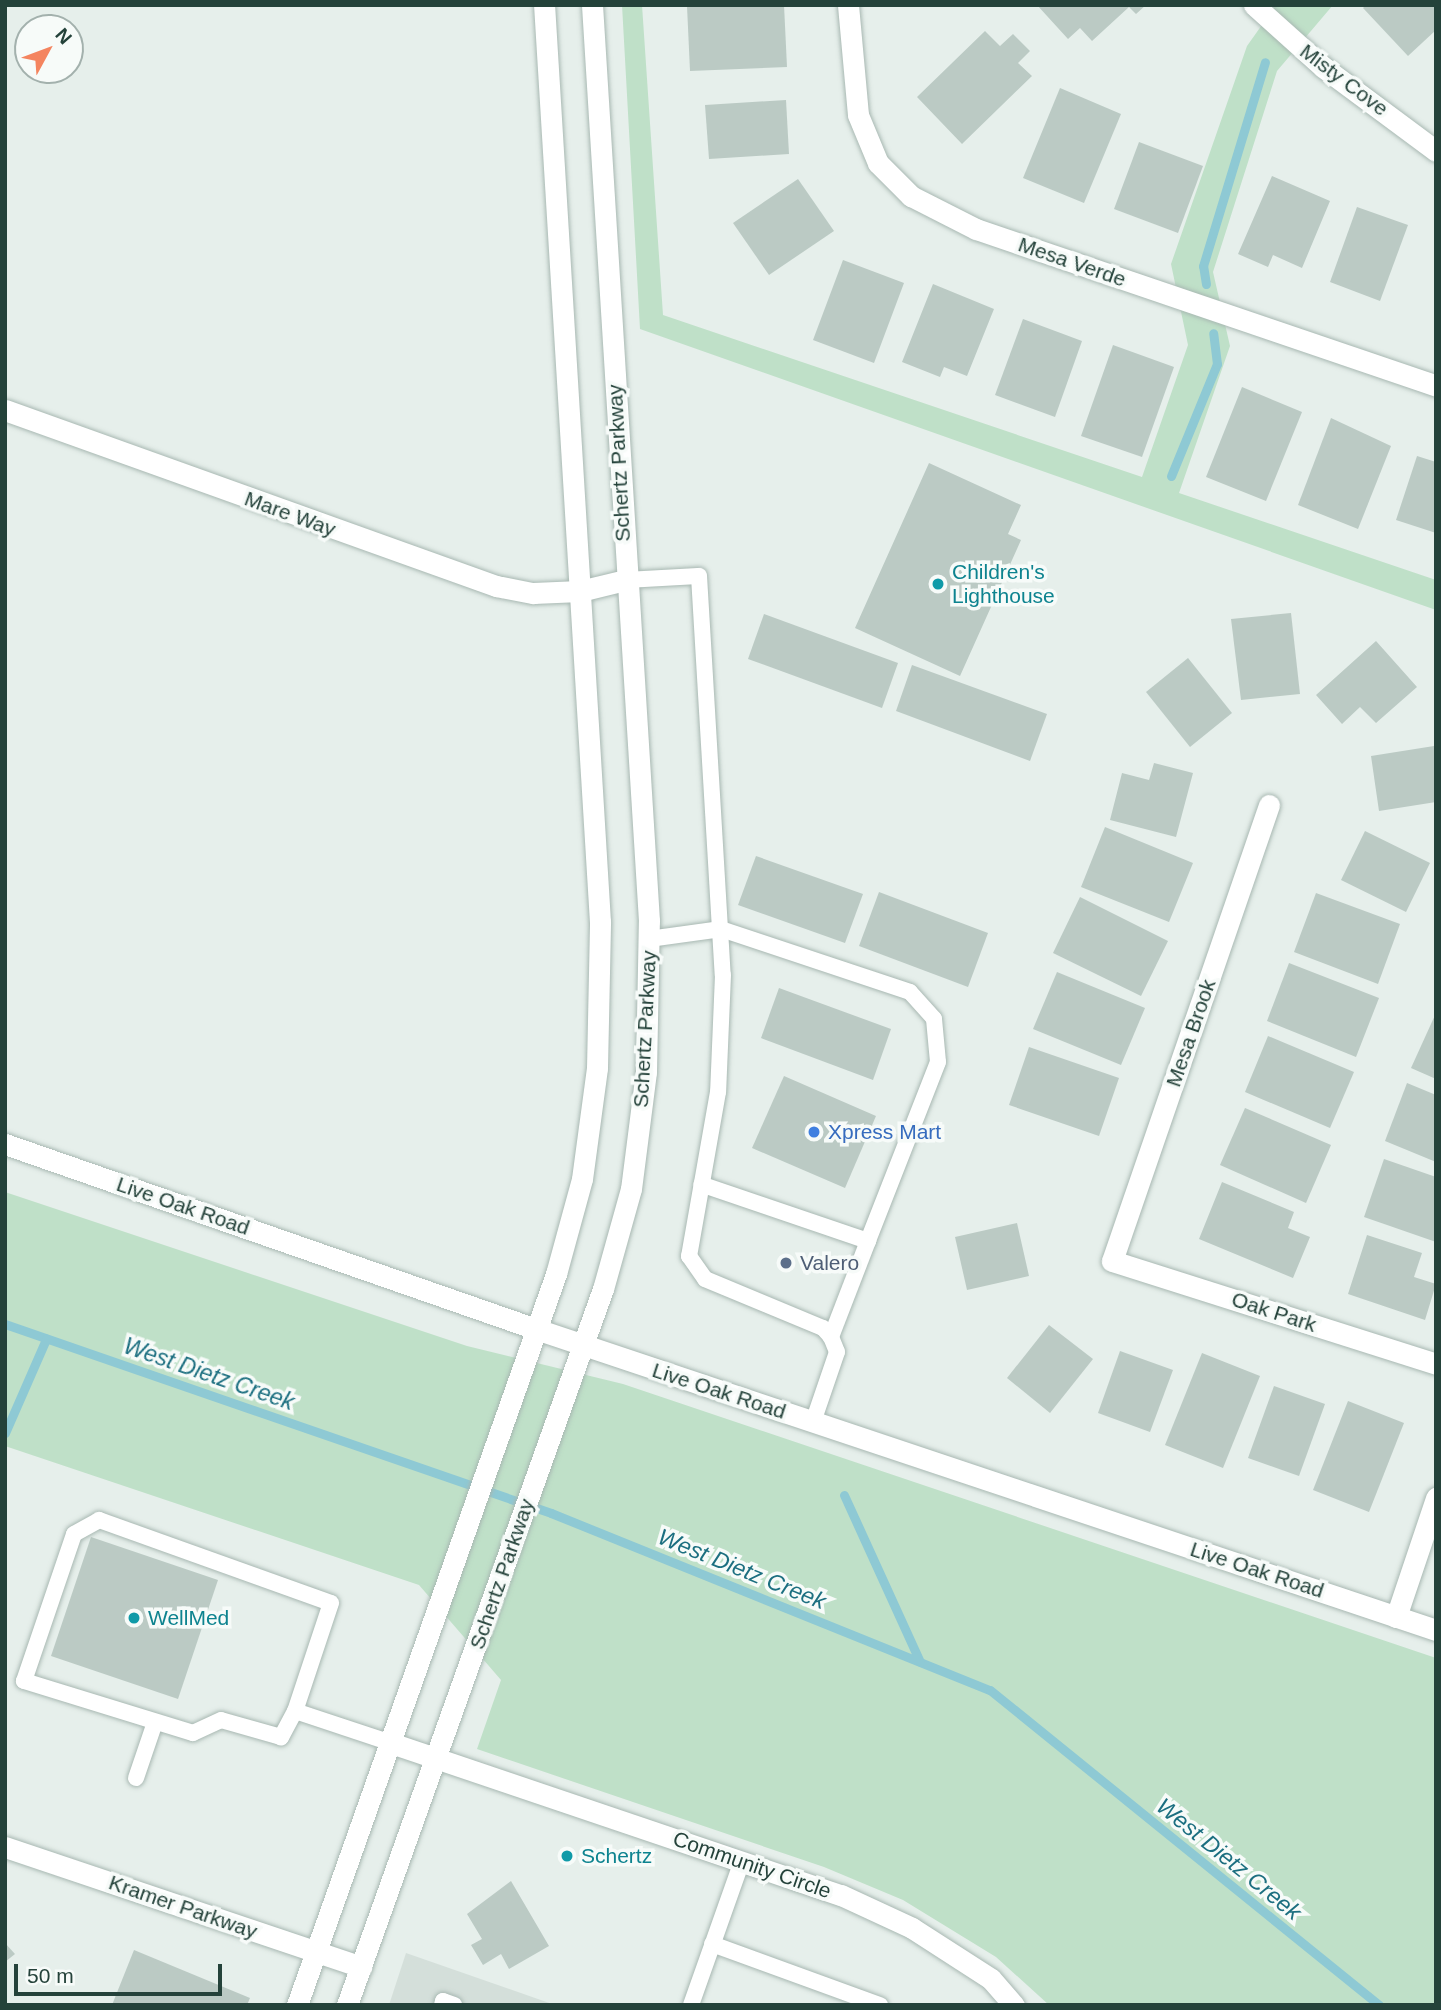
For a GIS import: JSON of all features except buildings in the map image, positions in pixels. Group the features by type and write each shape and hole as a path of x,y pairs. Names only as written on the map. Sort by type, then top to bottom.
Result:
{"street":[{"path":"297,2005 388,1742 426,1648 536,1329 582,1179 597,1068 600,922 544,5"},
{"name":"Schertz Parkway","path":"347,2005 583,1346 631,1189 646,1072 649,939 592,5"},
{"name":"Mesa Verde","path":"848,5 858,115 878,163 911,196 975,229 1436,386"},
{"name":"Misty Cove","path":"1254,5 1314,59 1436,151"},
{"name":"Mare Way","path":"5,410 496,586 533,593 580,590 625,580"},
{"name":"Mesa Brook","path":"1112,1261 1269,805"},
{"name":"Live Oak Road","path":"5,1144 583,1346 1436,1630"},
{"name":"Oak Park","path":"1112,1261 1436,1364"},
{"path":"1396,1617 1436,1498"},
{"name":"Community Circle","path":"388,1742 841,1895 912,1928 991,1979 1013,2004"},
{"name":"Kramer Parkway","path":"5,1847 361,1967"}],"lane":[{"path":"625,580 699,576 721,929 718,1092 689,1256 700,1274 720,1287 823,1328 831,1337 837,1352 813,1422"},
{"path":"649,939 721,929 909,992 934,1019 938,1062 831,1337"},
{"path":"701,1184 868,1241"},
{"path":"99,1520 331,1602 295,1712 281,1737 221,1720 192,1733 154,1725 24,1681 74,1534 99,1520"},
{"path":"295,1712 388,1742"},
{"path":"136,1778 154,1725"},
{"path":"691,2005 742,1861"},
{"path":"712,1944 880,2005"},
{"path":"442,2005 443,2001 454,2005"}],"shaded area":[{"path":"406,1953 555,2005 389,2005"}],"green space":[{"path":"622,5 642,5 663,315 1142,477 1188,345 1171,264 1247,46 1276,5 1333,5 1277,71 1213,272 1230,346 1179,493 1436,580 1436,610 640,329"},
{"path":"5,1192 467,1346 623,1384 1436,1658 1436,2005 1049,2005 996,1957 903,1900 824,1867 477,1749 501,1680 419,1585 5,1446"}],"waterway":[{"path":"1206,284 1203,266 1265,62"},
{"path":"1171,476 1217,364 1213,333"},
{"name":"West Dietz Creek","path":"5,1324 551,1513 990,1690 1379,2005"},
{"path":"5,1433 46,1339"},
{"path":"844,1495 920,1662"}],"place":[{"name":"Children's Lighthouse","path":"938,584"},
{"name":"Xpress Mart","path":"814,1132"},
{"name":"Valero","path":"786,1263"},
{"name":"WellMed","path":"134,1618"},
{"name":"Schertz","path":"567,1856"}]}
